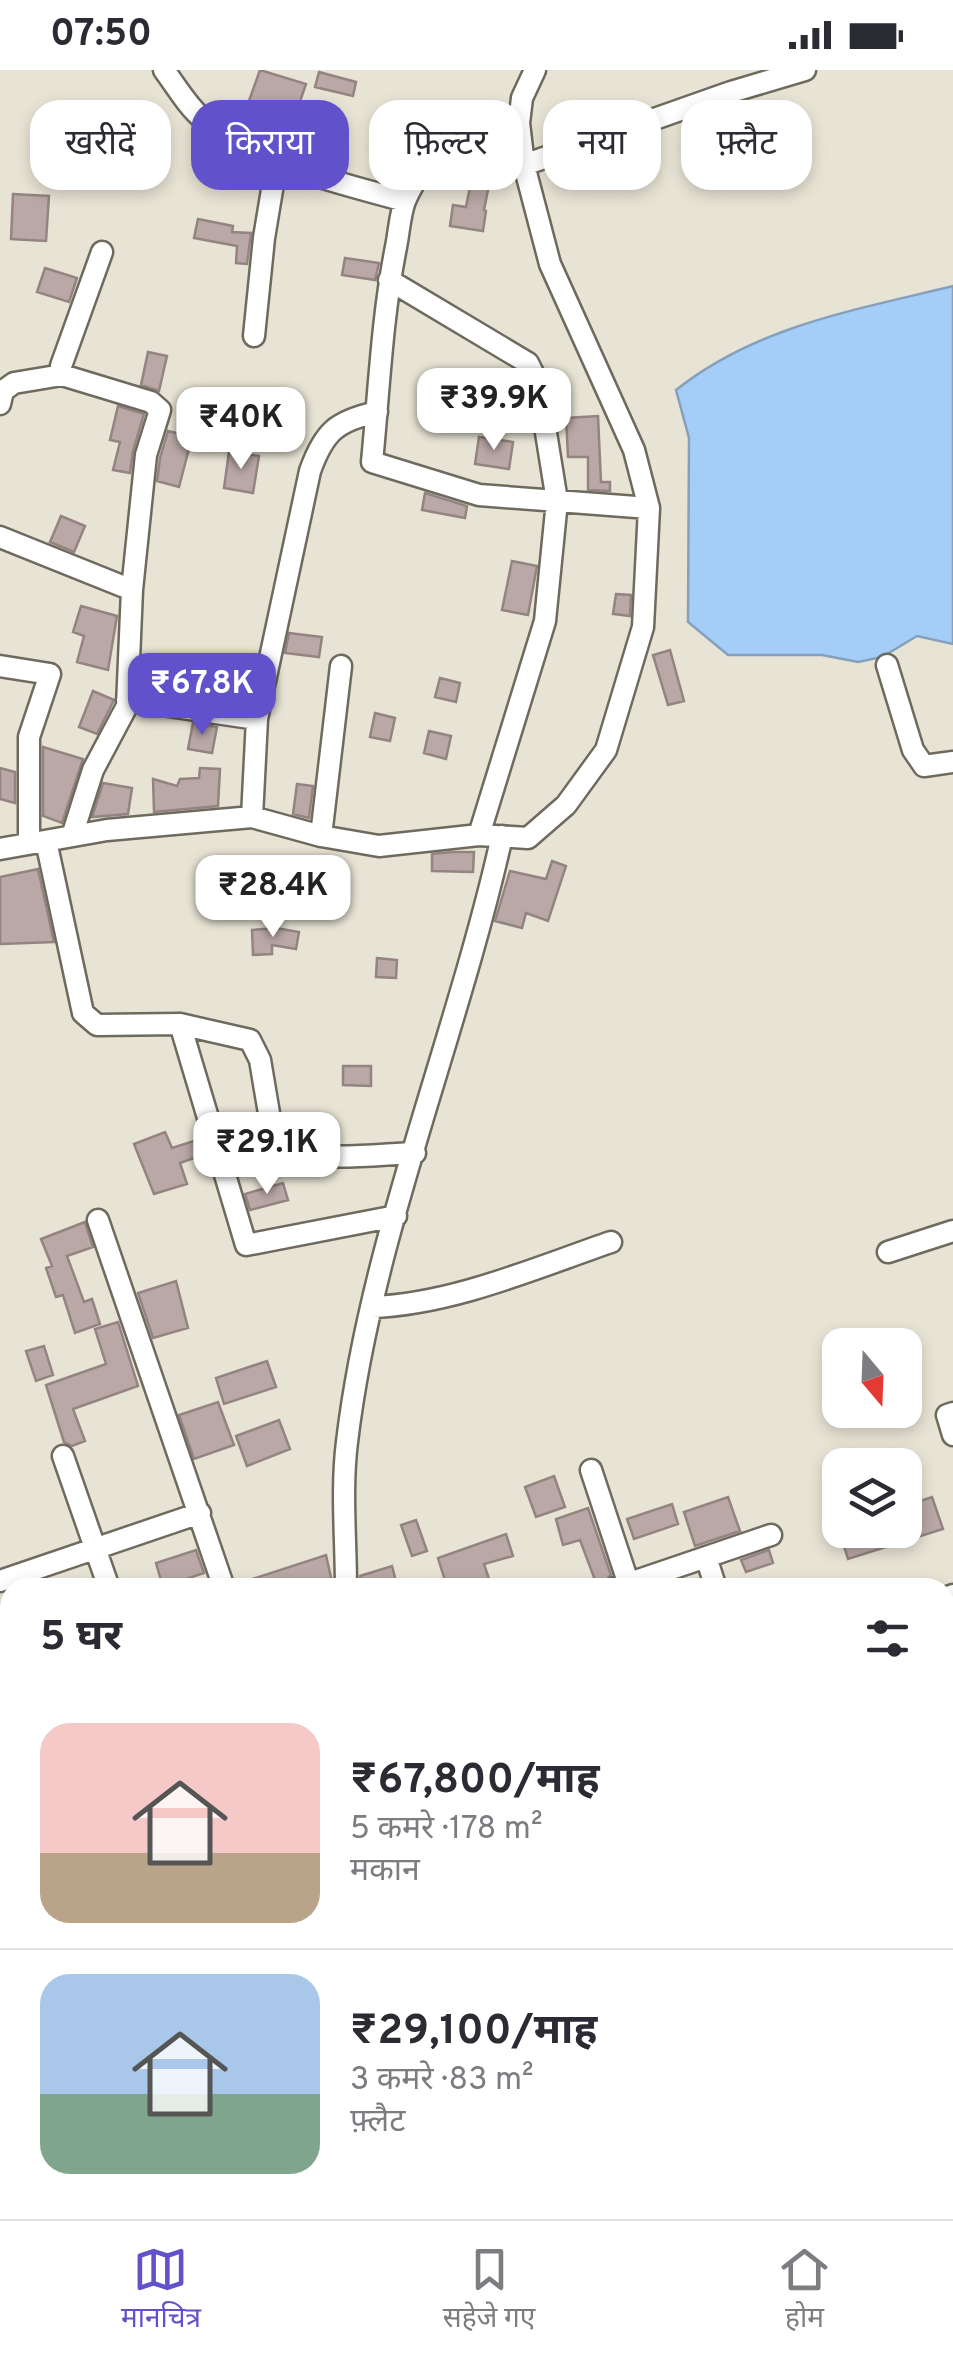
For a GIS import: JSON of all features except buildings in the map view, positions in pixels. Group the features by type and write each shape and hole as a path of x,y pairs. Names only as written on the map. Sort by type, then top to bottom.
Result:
{"street":[{"path":"164,70 191,105"},
{"path":"522,100 535,70"},
{"path":"524,165 804,70"},
{"path":"0,849 72,836 252,816 321,836 379,846 479,835 528,838 566,805 606,750 643,627 649,508 634,450 550,264 523,157"},
{"path":"349,186 405,202"},
{"path":"254,336 271,190"},
{"path":"413,190 405,202 389,280 372,462 479,495 649,508"},
{"path":"62,375 61,366 102,252"},
{"path":"389,280 528,363 538,383 556,501 540,644 479,835"},
{"path":"0,404 3,391 14,384 62,375 151,402 160,410 146,455 132,590 128,700 93,770 72,836"},
{"path":"252,816 257,720 310,471 321,442 347,418 376,412"},
{"path":"1,542 132,590"},
{"path":"887,665 913,750 924,766 953,762"},
{"path":"0,666 50,674 30,737 38,842 83,1013 97,1024 180,1024 250,1040 260,1060 274,1143 287,1152 415,1154"},
{"path":"321,836 341,666"},
{"path":"128,700 257,720"},
{"path":"346,1578 346,1444 372,1307 484,917 502,836"},
{"path":"180,1024 246,1246 396,1216"},
{"path":"98,1220 221,1578"},
{"path":"888,1252 953,1231"},
{"path":"372,1307 397,1306 461,1291 612,1242"},
{"path":"953,1413 947,1415 953,1435"},
{"path":"63,1456 106,1578"},
{"path":"592,1470 622,1578"},
{"path":"11,1578 200,1513"},
{"path":"647,1578 771,1535"},
{"path":"706,1557 713,1578"}],"water":[{"path":"953,286 953,644 917,636 882,657 858,662 822,655 728,655 688,622 689,438 676,390 707,368 773,335"}]}
